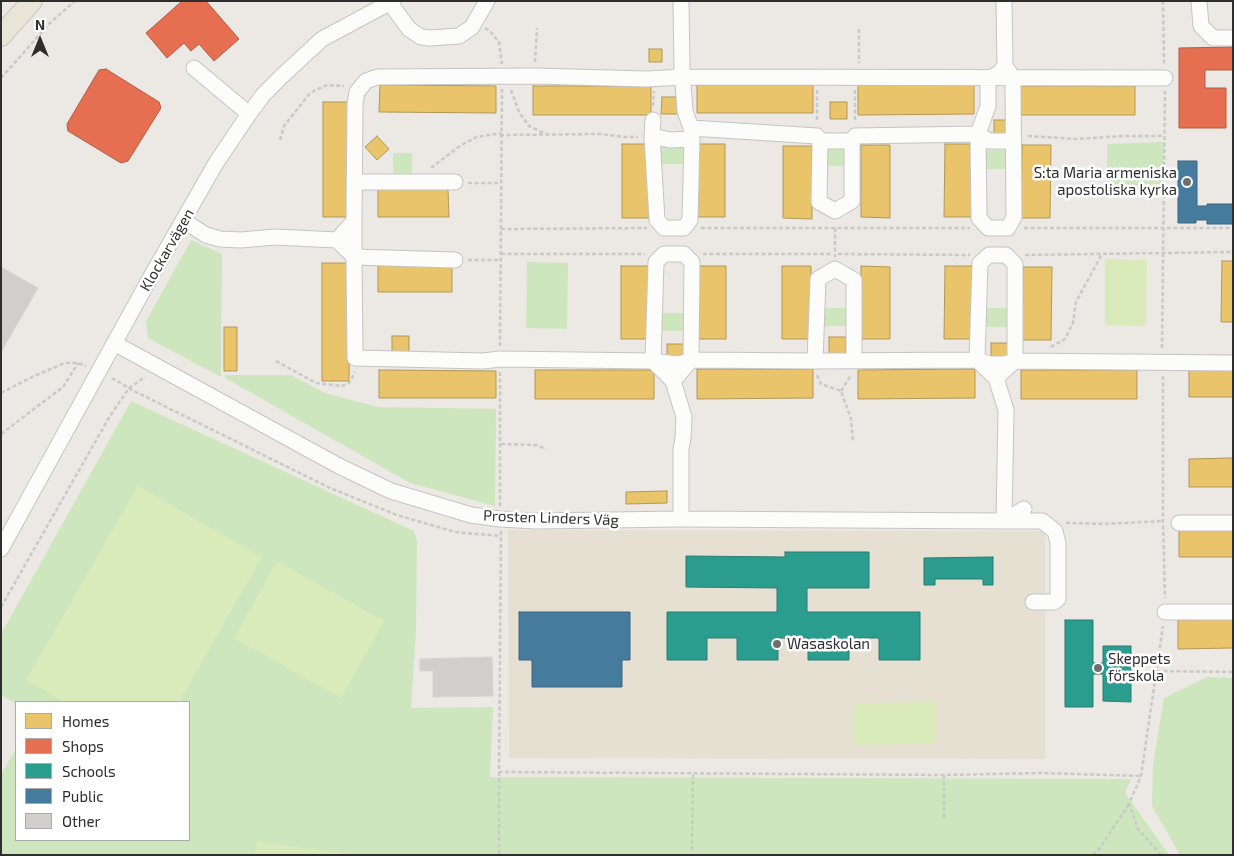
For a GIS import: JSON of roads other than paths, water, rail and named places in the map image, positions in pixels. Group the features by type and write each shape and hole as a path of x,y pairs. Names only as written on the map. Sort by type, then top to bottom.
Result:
{"main road":[{"path":"1,36 32,1"}],"street":[{"name":"Klockarvägen","path":"1,549 98,371 216,163 263,95 322,39 392,2 409,29 421,37 459,36 472,27 487,1"},
{"path":"653,120 652,136 657,220 664,228 684,228 690,220 691,134 685,111 681,1"},
{"path":"988,78 988,106 978,134 979,218 988,228 1008,228 1014,218 1014,138 1004,1"},
{"path":"1199,1 1201,26 1213,38 1233,38"},
{"path":"194,68 249,114"},
{"path":"1165,78 1009,72 999,73 988,78 377,77 366,81 361,86 357,92 355,103 355,358 482,361 500,359 653,361 676,364 691,360 978,360 990,364 1022,361 1233,363"},
{"path":"652,136 670,140 691,134 818,138 852,141"},
{"path":"818,138 820,202 835,211 852,201 852,141 855,136 978,134 988,141 1014,138"},
{"path":"356,182 454,182"},
{"path":"184,221 206,235 220,239 240,240 275,237 337,240 354,257 456,260"},
{"path":"337,240 354,221"},
{"path":"673,381 691,360 692,262 684,254 664,254 656,262 653,361 673,381 684,417 681,449 681,520"},
{"path":"1004,521 1006,410 996,378 978,360 980,263 989,255 1006,255 1015,264 1022,361"},
{"path":"815,361 818,279 836,269 854,280 854,356 852,361"},
{"name":"Prosten Linders Väg","path":"114,343 339,466 391,491 472,515 536,521 1042,521 1055,531 1058,543 1058,599 1054,602 1034,602"},
{"path":"996,378 1022,361"},
{"path":"1004,521 1024,509"},
{"path":"1179,523 1233,523"},
{"path":"1165,612 1233,612"}],"place":[{"name":"S:ta Maria armeniska apostoliska kyrka","path":"1187,182"},
{"name":"Wasaskolan","path":"777,644"},
{"name":"Skeppets förskola","path":"1098,668"}]}
